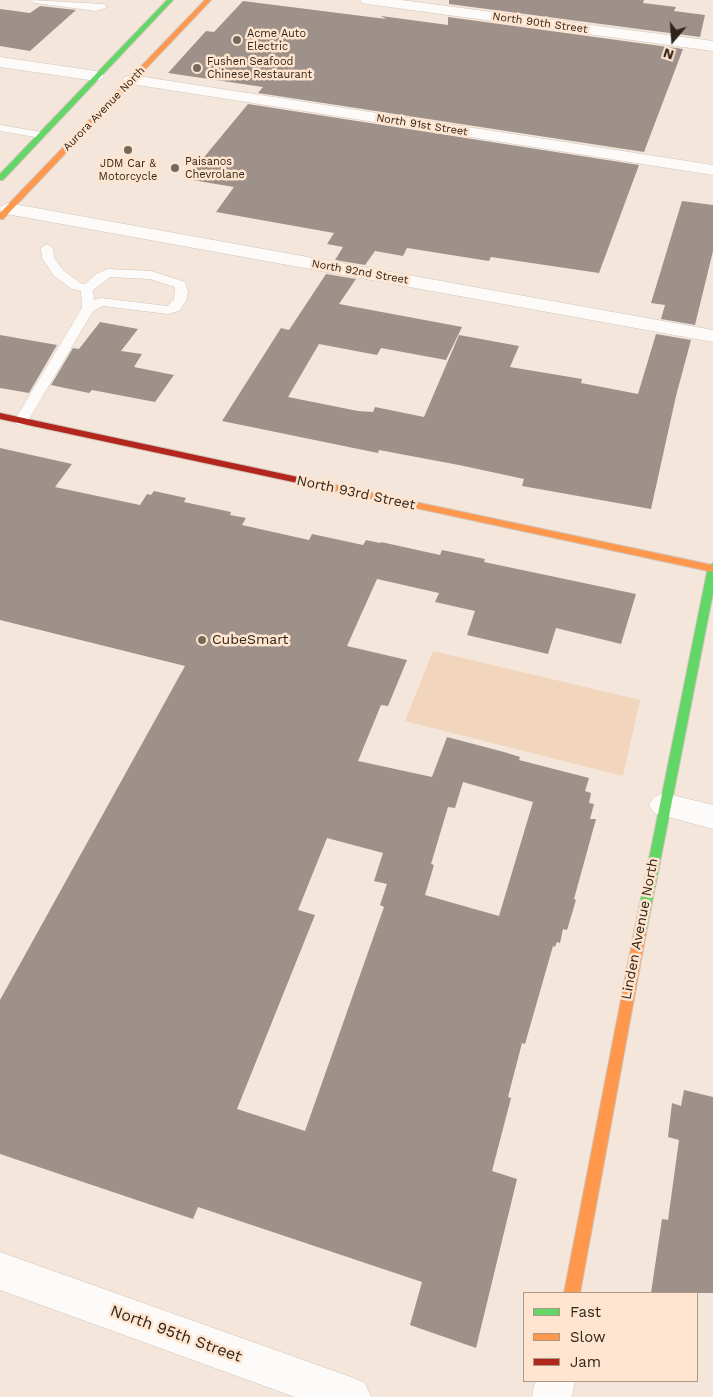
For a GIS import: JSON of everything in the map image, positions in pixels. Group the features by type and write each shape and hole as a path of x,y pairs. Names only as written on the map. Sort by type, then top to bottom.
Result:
{"main road":[{"path":"0,178 170,0"},
{"name":"Aurora Avenue North","path":"4,213 208,0"},
{"path":"69,122 80,110 70,103"},
{"path":"56,137 64,150"},
{"name":"North 93rd Street","path":"0,416 713,568"},
{"name":"Linden Avenue North","path":"572,1292 664,805 713,568"}],"street":[{"name":"North 90th Street","path":"367,0 713,46"},
{"path":"0,62 96,76"},
{"name":"North 91st Street","path":"131,80 713,170"},
{"name":"North 92nd Street","path":"4,213 713,336"},
{"path":"664,805 713,817"},
{"name":"North 95th Street","path":"0,1271 351,1397"},
{"path":"552,1397 555,1382"}],"lane":[{"path":"35,0 96,8 103,7"},
{"path":"0,128 41,135"},
{"path":"47,248 48,258 58,273 76,286 87,289"},
{"path":"87,289 100,277 108,273 132,273 151,275 181,285 182,292 180,301 174,308 168,310 101,302 88,308"},
{"path":"21,421 88,308 87,289"}],"shaded area":[{"path":"433,651 640,700 623,776 405,721"}],"building":[{"path":"449,0 644,0 643,3 676,7 674,11 705,15 700,37 449,4"},
{"path":"243,1 448,25 448,17 683,49 644,152 258,93 263,87 168,73 206,31 214,32"},
{"path":"40,6 76,10 30,51 0,46 0,9 30,13"},
{"path":"248,104 639,165 599,273 491,257 489,261 407,248 403,256 375,251 365,265 335,260 343,247 327,244 334,233 216,212 234,187 186,179"},
{"path":"682,201 713,205 713,251 695,325 661,319 665,305 651,303"},
{"path":"326,274 356,279 339,304 462,327 446,360 381,348 377,355 319,344 288,397 358,411 373,412 375,407 424,417 459,335 519,346 510,367 582,379 581,383 638,394 656,334 691,340 676,396 651,509 522,486 524,479 459,465 379,450 378,453 222,421 281,328 289,330"},
{"path":"100,322 138,329 121,351 142,354 134,367 174,375 155,402 92,390 89,393 51,385 73,348 79,349"},
{"path":"0,335 57,345 29,393 0,388"},
{"path":"0,448 72,464 55,487 140,505 147,494 151,495 154,491 186,498 184,502 231,512 230,515 246,518 242,525 309,540 312,534 363,545 366,540 381,542 440,555 442,550 485,559 484,562 636,594 621,644 556,628 548,654 467,635 475,611 435,602 439,593 377,579 347,646 407,660 388,706 381,705 358,761 432,777 447,737 520,757 519,760 589,778 585,791 591,793 589,803 594,804 590,819 596,819 574,899 576,900 567,930 563,929 560,943 557,942 555,947 553,946 525,1044 522,1043 508,1097 511,1098 492,1171 517,1179 476,1348 410,1325 422,1282 198,1207 193,1219 0,1154 0,1000 185,666 0,620","holes":["463,782 533,802 499,916 425,895 434,865 431,864 448,807 455,808","327,838 383,853 374,881 387,884 380,905 384,907 305,1131 237,1109 315,915 298,910"]},
{"path":"684,1090 713,1097 713,1293 651,1292 662,1219 668,1220 679,1140 668,1137 672,1103 681,1106"}],"traffic: fast":[{"path":"0,178 170,0"},
{"path":"640,933 713,567"}],"traffic: slow":[{"path":"0,217 208,0"},
{"path":"321,485 712,569"},
{"path":"572,1292 640,933"}],"traffic: jam":[{"path":"0,416 321,485"}],"place":[{"name":"Acme Auto Electric","path":"237,40"},
{"name":"Fushen Seafood Chinese Restaurant","path":"197,68"},
{"name":"JDM Car & Motorcycle","path":"128,150"},
{"name":"Paisanos Chevrolane","path":"175,168"},
{"name":"CubeSmart","path":"202,640"}]}
